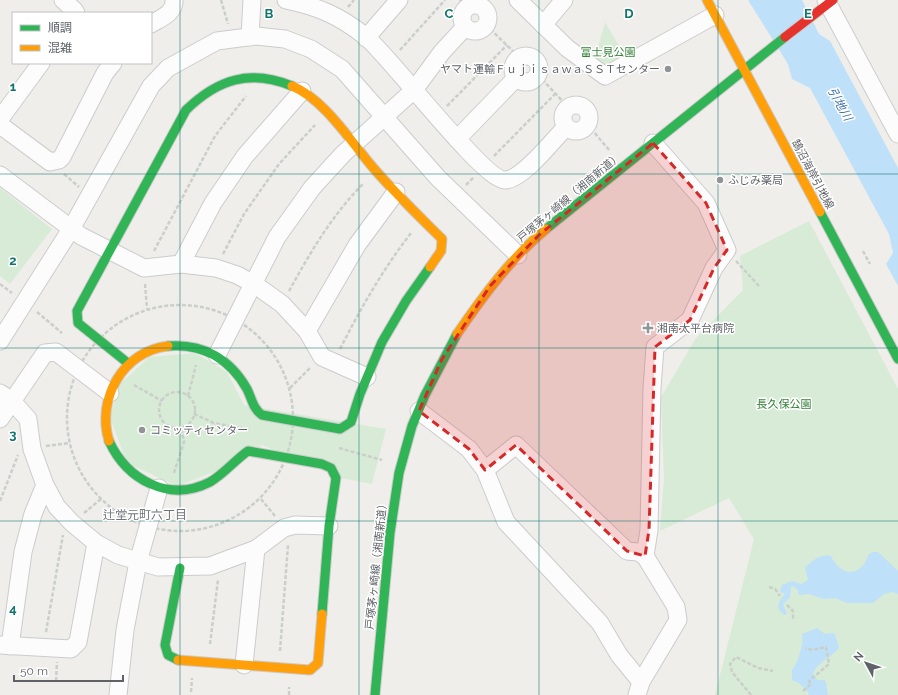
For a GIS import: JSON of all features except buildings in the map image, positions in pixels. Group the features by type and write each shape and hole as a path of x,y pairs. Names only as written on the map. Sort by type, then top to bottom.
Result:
{"street":[{"path":"62,0 75,12"},
{"path":"152,23 169,13 174,7 174,0"},
{"path":"250,37 252,0"},
{"path":"286,0 314,3 341,18 366,38 436,116 496,178 506,180 519,175 566,127"},
{"path":"366,38 399,0"},
{"path":"518,0 567,48 605,76 715,15"},
{"path":"543,25 564,0"},
{"name":"鵠沼海岸引地線","path":"707,0 898,359"},
{"path":"464,4 484,9 487,16 486,25 476,31 465,27 462,19 464,4"},
{"path":"826,4 898,134"},
{"name":"戸塚茅ヶ崎線（湘南新道）","path":"375,695 390,526 402,458 419,411 442,359 467,318 490,286 518,255 539,235 826,4"},
{"path":"217,355 277,237 307,194 353,144 414,90 442,52 465,27"},
{"path":"0,341 71,229 151,86 168,68 217,41 250,37 285,39 311,49 342,69 438,178 518,255"},
{"path":"526,55 535,59 539,66 538,74 528,82 516,78 513,65 519,57 526,55"},
{"path":"0,119 40,64"},
{"path":"0,125 50,162 59,160 62,157 105,73 112,64"},
{"path":"129,364 78,323 77,311 186,110 200,96 232,79 261,78 284,83 302,90 326,113 396,192 442,239 441,251 406,301 382,342 367,377 351,422 340,430 263,415 252,405 248,391 235,370 217,355 200,348 167,345 149,350 129,364 119,377 110,393 105,418 108,436 116,456 133,474 164,489 186,489 204,485 221,475 248,451 322,464 331,468 336,478 329,526 318,663 310,670 176,660 168,654 165,645 180,568"},
{"path":"457,138 516,78"},
{"path":"180,264 213,203 246,156 302,90"},
{"path":"577,105 585,109 589,116 587,124 582,130 578,131 566,127 563,119 569,108 577,105"},
{"path":"646,556 649,530 652,388 655,347 690,320 714,268 727,250 706,202 653,143"},
{"path":"0,175 71,229 144,268 180,264 216,268 237,275 254,284 282,304 307,332 327,359 367,377"},
{"path":"307,332 356,245 396,192"},
{"path":"0,419 6,397 45,353 56,352 110,393"},
{"path":"6,397 28,419 32,449 45,486 57,507 72,523 96,543 118,555 158,567 180,568 210,566 256,549 284,528 295,525 329,526"},
{"path":"419,411 469,449 484,470 506,522 600,623 639,688 678,620 676,607 646,556 638,552 627,551 516,445 484,470"},
{"path":"45,486 33,514 23,552 5,646 71,649 78,642 96,543"},
{"path":"118,695 126,630 138,562 164,489"},
{"path":"244,665 256,549"}],"path":[{"path":"221,0 228,25"},
{"path":"390,64 407,41 445,0"},
{"path":"486,25 519,57"},
{"path":"436,116 507,45"},
{"path":"538,74 569,108"},
{"path":"147,309 144,268 215,136 261,78"},
{"path":"463,188 556,94"},
{"path":"216,268 244,214 279,164 326,113"},
{"path":"587,124 610,151"},
{"path":"282,304 313,248 350,197 376,170"},
{"path":"290,388 327,359 360,310 390,261 422,219"},
{"path":"727,250 759,286"},
{"path":"0,284 63,334"},
{"path":"188,396 200,348"},
{"path":"86,353 93,358"},
{"path":"119,377 162,401"},
{"path":"177,392 188,396 194,404 194,414 189,423 181,428 170,426 162,419 159,410 162,401 166,396 177,392"},
{"path":"164,489 184,442 181,428"},
{"path":"261,499 284,528 289,538 279,668"},
{"path":"56,681 50,649 63,531 101,500"},
{"path":"208,662 220,563"},
{"path":"769,588 775,589 780,596"},
{"path":"787,605 793,612 793,620"},
{"path":"803,692 811,684 809,681 829,664 826,647 812,650 805,648"},
{"path":"751,695 732,672 730,664 736,657 758,668 773,671"}],"highlighted area":[{"path":"653,143 706,203 727,250 714,268 690,320 655,347 649,530 645,556 627,551 516,445 485,470 469,449 419,411 442,359 490,286 539,235"}],"green space":[{"name":"富士見公園","path":"605,22 625,56 607,67 595,58"},
{"path":"0,188 52,229 10,284 0,276"},
{"name":"長久保公園","path":"809,221 898,389 898,695 715,695 754,539 729,498 660,531 664,478 661,397 696,338 743,290 740,256"},
{"path":"195,353 227,372 244,405 386,429 372,484 341,478 262,445 222,469 177,486 127,463 110,418 119,385 149,357"}],"water":[{"name":"引地川","path":"748,0 802,0 819,34 830,41 898,168 898,286 886,264 893,253 889,234 810,88 792,79 788,64"},
{"path":"878,552 898,571 898,594 892,592 884,594 873,603 847,603 835,598 824,599 809,594 799,595 797,589 792,586 790,597 783,605 787,613 785,615 780,610 779,602 785,594 780,592 782,585 792,581 801,584 808,580 805,568 817,558 831,556 840,568 851,572 856,571 861,567 866,562 869,554"},
{"path":"817,628 825,634 835,634 839,648 822,662 813,673 817,680 824,680 826,682 828,695 808,695 809,693 799,683 792,680 792,670 800,653 802,634"}],"traffic: fast":[{"path":"546,229 785,37"},
{"path":"129,364 78,323 77,311 186,110 210,91 235,80 262,78 292,86"},
{"path":"820,212 898,359"},
{"path":"168,346 193,347 204,350 224,361 240,378 255,407 262,415 340,429 351,422 360,394 382,342 406,301 430,267"},
{"path":"375,695 390,533 399,473 412,426 425,395 457,334"},
{"path":"109,441 117,455 138,477 165,489 179,490 195,488 210,482 248,451 322,464 331,468 336,478 329,526 322,614"},
{"path":"178,660 168,655 165,645 180,568"}],"traffic: slow":[{"path":"707,0 820,212"},
{"path":"292,86 316,101 327,112 384,180 442,239 441,251 430,267"},
{"path":"457,334 509,265 546,229"},
{"path":"109,441 106,425 106,409 110,394 117,380 126,367 138,357 152,350 168,346"},
{"path":"178,660 310,670 318,663 322,614"}],"traffic: jam":[{"path":"785,37 833,0"}],"place":[{"name":"ヤマト運輸ＦｕｊｉｓａｗａＳＳＴセンター","path":"668,69"},
{"name":"ふじみ薬局","path":"720,180"},
{"name":"湘南太平台病院","path":"648,328"},
{"name":"コミッティセンター","path":"142,430"}],"district":[{"name":"辻堂元町六丁目","path":"145,515"}]}
